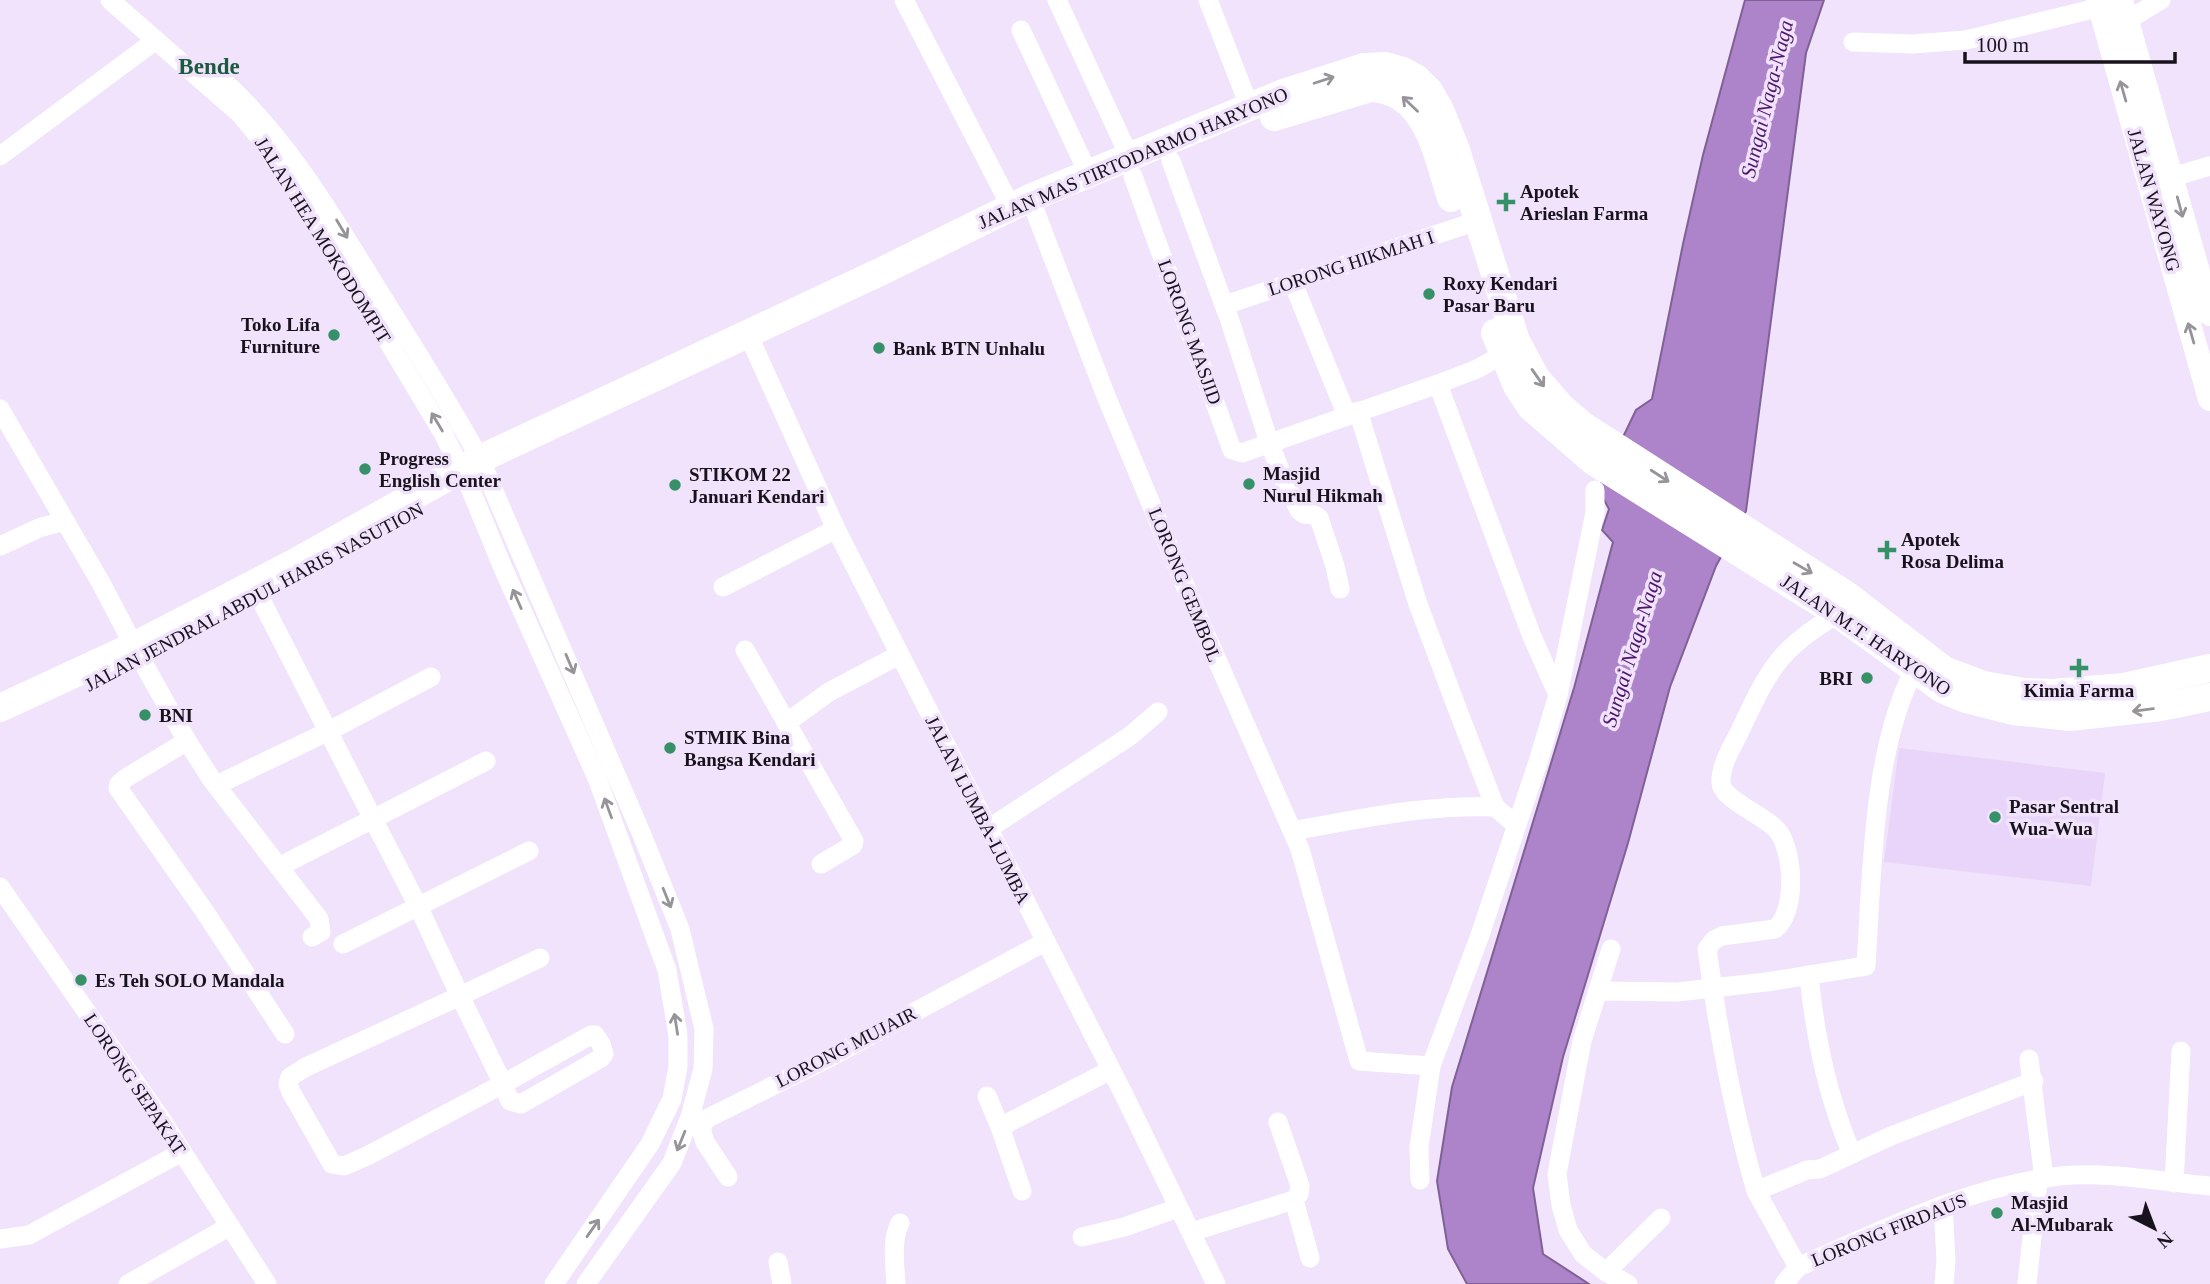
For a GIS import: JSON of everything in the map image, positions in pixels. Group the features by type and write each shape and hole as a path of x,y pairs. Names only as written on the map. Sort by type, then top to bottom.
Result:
{"highway":[{"name":"JALAN MAS TIRTODARMO HARYONO","path":"1026,207 1132,167 1283,93 1364,67 1385,66 1403,71 1416,78 1429,91 1456,150 1469,224 1502,355 1517,386 1531,407 1598,450"},
{"name":"JALAN MAS TIRTODARMO HARYONO","path":"474,471 751,340 882,271 1026,207 1089,175 1171,161 1287,111 1370,88 1385,88 1400,94 1418,110 1469,224 1516,341 1536,378 1598,450"},
{"name":"JALAN M.T. HARYONO","path":"1598,450 1741,540 1848,596 1944,670 1984,685 2024,692 2086,692 2160,680 2210,668"},
{"name":"JALAN JENDRAL ABDUL HARIS NASUTION","path":"0,727 164,640 260,598 474,471"},
{"name":"JALAN JENDRAL ABDUL HARIS NASUTION","path":"164,640 292,564 474,471"},
{"name":"JALAN M.T. HARYONO","path":"1741,540 1914,670 1942,689 1966,699 2013,711 2070,716 2161,707 2210,697"},
{"name":"JALAN JENDRAL ABDUL HARIS NASUTION","path":"0,708 138,653"}],"main road":[{"name":"JALAN WAYONG","path":"2112,7 2172,177 2210,314"},
{"name":"JALAN WAYONG","path":"2112,7 2210,399"}],"street":[{"name":"JALAN HEA MOKODOMPIT","path":"110,0 239,113 306,191 334,216 458,418 474,471"},
{"name":"JALAN HEA MOKODOMPIT","path":"130,0 236,92 293,157 306,191"},
{"name":"LORONG GEMBOL","path":"904,0 1026,207 1199,619 1300,849 1359,1061 1431,1066"},
{"path":"1057,0 1132,167"},
{"path":"1208,0 1250,108"},
{"path":"1853,42 1912,44 1966,40 2112,7 2161,0"},
{"path":"1021,30 1089,175"},
{"path":"0,156 156,40"},
{"path":"1171,161 1284,480 1299,510 1304,514 1314,514 1319,519 1340,589"},
{"path":"2172,177 2210,166"},
{"name":"LORONG MASJID","path":"1132,167 1232,450 1242,453 1269,442"},
{"name":"LORONG HIKMAH I","path":"1224,305 1469,224"},
{"path":"1293,283 1352,414 1418,604 1495,807 1516,825"},
{"name":"JALAN LUMBA-LUMBA","path":"751,340 836,529 1111,1070 1216,1284"},
{"path":"1269,442 1438,384 1477,369 1502,355"},
{"path":"1438,384 1531,634 1558,695"},
{"path":"0,409 107,594 187,741 212,780 312,907 319,919 321,932 312,937"},
{"path":"474,471 503,568 597,779 667,970 678,1035 678,1067 672,1099 650,1144 554,1284"},
{"path":"474,471 642,835 680,929 704,1029 703,1069 690,1117 672,1163 586,1284"},
{"path":"1420,1180 1419,1147 1431,1066 1479,938 1558,695 1595,512 1595,490"},
{"path":"0,546 39,528 64,521"},
{"path":"723,587 836,529"},
{"path":"260,598 418,906 460,996 503,1084 510,1101 521,1104 604,1054 603,1048 593,1035 503,1084 367,1156 339,1167 332,1164 291,1092 288,1080 306,1067 460,996 540,958"},
{"path":"1798,1267 1756,1191 1744,1149 1712,989 1707,949 1709,944 1722,936 1775,929 1783,920 1791,899 1786,851 1778,830 1724,792 1721,784 1726,761 1759,688 1781,656 1808,631 1838,614"},
{"path":"744,650 854,841 853,845 821,864"},
{"path":"786,723 829,692 899,655"},
{"path":"1598,991 1677,992 1712,989 1866,966 1871,881 1884,766 1902,694 1914,670"},
{"path":"225,781 327,732 431,677"},
{"path":"988,829 1130,736 1158,712"},
{"path":"187,741 126,778 118,788 230,949 285,1034"},
{"path":"288,862 486,761"},
{"path":"1292,831 1443,806 1495,807"},
{"path":"343,944 529,851"},
{"name":"LORONG SEPAKAT","path":"0,887 182,1152 267,1284"},
{"name":"LORONG MUJAIR","path":"728,1177 701,1132 706,1119 820,1063 1045,942"},
{"path":"1611,949 1582,1041 1557,1174 1569,1230 1583,1254 1606,1272 1628,1284"},
{"path":"1809,975 1817,1045 1835,1115 1852,1154"},
{"path":"2174,1183 2181,1051"},
{"path":"2027,1284 2034,1200 2041,1180 2034,1082 2029,1059"},
{"path":"1000,1127 1111,1070"},
{"path":"1756,1191 1807,1170 1820,1169 1891,1136 2034,1082"},
{"path":"987,1096 1022,1191"},
{"path":"1191,1232 1294,1200 1299,1194 1300,1186 1278,1122"},
{"path":"0,1239 29,1235 182,1152"},
{"name":"LORONG FIRDAUS","path":"1784,1284 1798,1267 1943,1205 2014,1184 2091,1175 2210,1186"},
{"path":"1294,1200 1310,1258"},
{"path":"1943,1205 1947,1261 1944,1284"},
{"path":"1082,1237 1124,1227 1178,1208"},
{"path":"1606,1272 1661,1218"},
{"path":"896,1284 894,1255 896,1230 900,1223"},
{"path":"128,1284 230,1226"},
{"path":"778,1262 782,1284"}],"shaded area":[{"name":"Pasar Sentral Wua-Wua","path":"1899,748 2105,773 2091,886 1884,862"}],"water":[{"name":"Sungai Naga-Naga","path":"1745,0 1824,0 1806,53 1746,511 1716,566 1670,687 1628,843 1563,1057 1533,1188 1543,1254 1589,1284 1467,1284 1448,1249 1437,1181 1452,1087 1574,688 1613,542 1602,530 1609,509 1598,489 1636,410 1652,399 1703,155"}],"place":[{"name":"Apotek Arieslan Farma","path":"1506,202"},
{"name":"Roxy Kendari Pasar Baru","path":"1429,294"},
{"name":"Toko Lifa Furniture","path":"334,335"},
{"name":"Bank BTN Unhalu","path":"879,348"},
{"name":"Progress English Center","path":"365,469"},
{"name":"Masjid Nurul Hikmah","path":"1249,484"},
{"name":"STIKOM 22 Januari Kendari","path":"675,485"},
{"name":"Apotek Rosa Delima","path":"1887,550"},
{"name":"Kimia Farma","path":"2079,668"},
{"name":"BRI","path":"1867,678"},
{"name":"BNI","path":"145,715"},
{"name":"STMIK Bina Bangsa Kendari","path":"670,748"},
{"name":"Pasar Sentral Wua-Wua","path":"1995,817"},
{"name":"Es Teh SOLO Mandala","path":"81,980"},
{"name":"Masjid Al-Mubarak","path":"1997,1213"}],"district":[{"name":"Bende","path":"209,66"}]}
